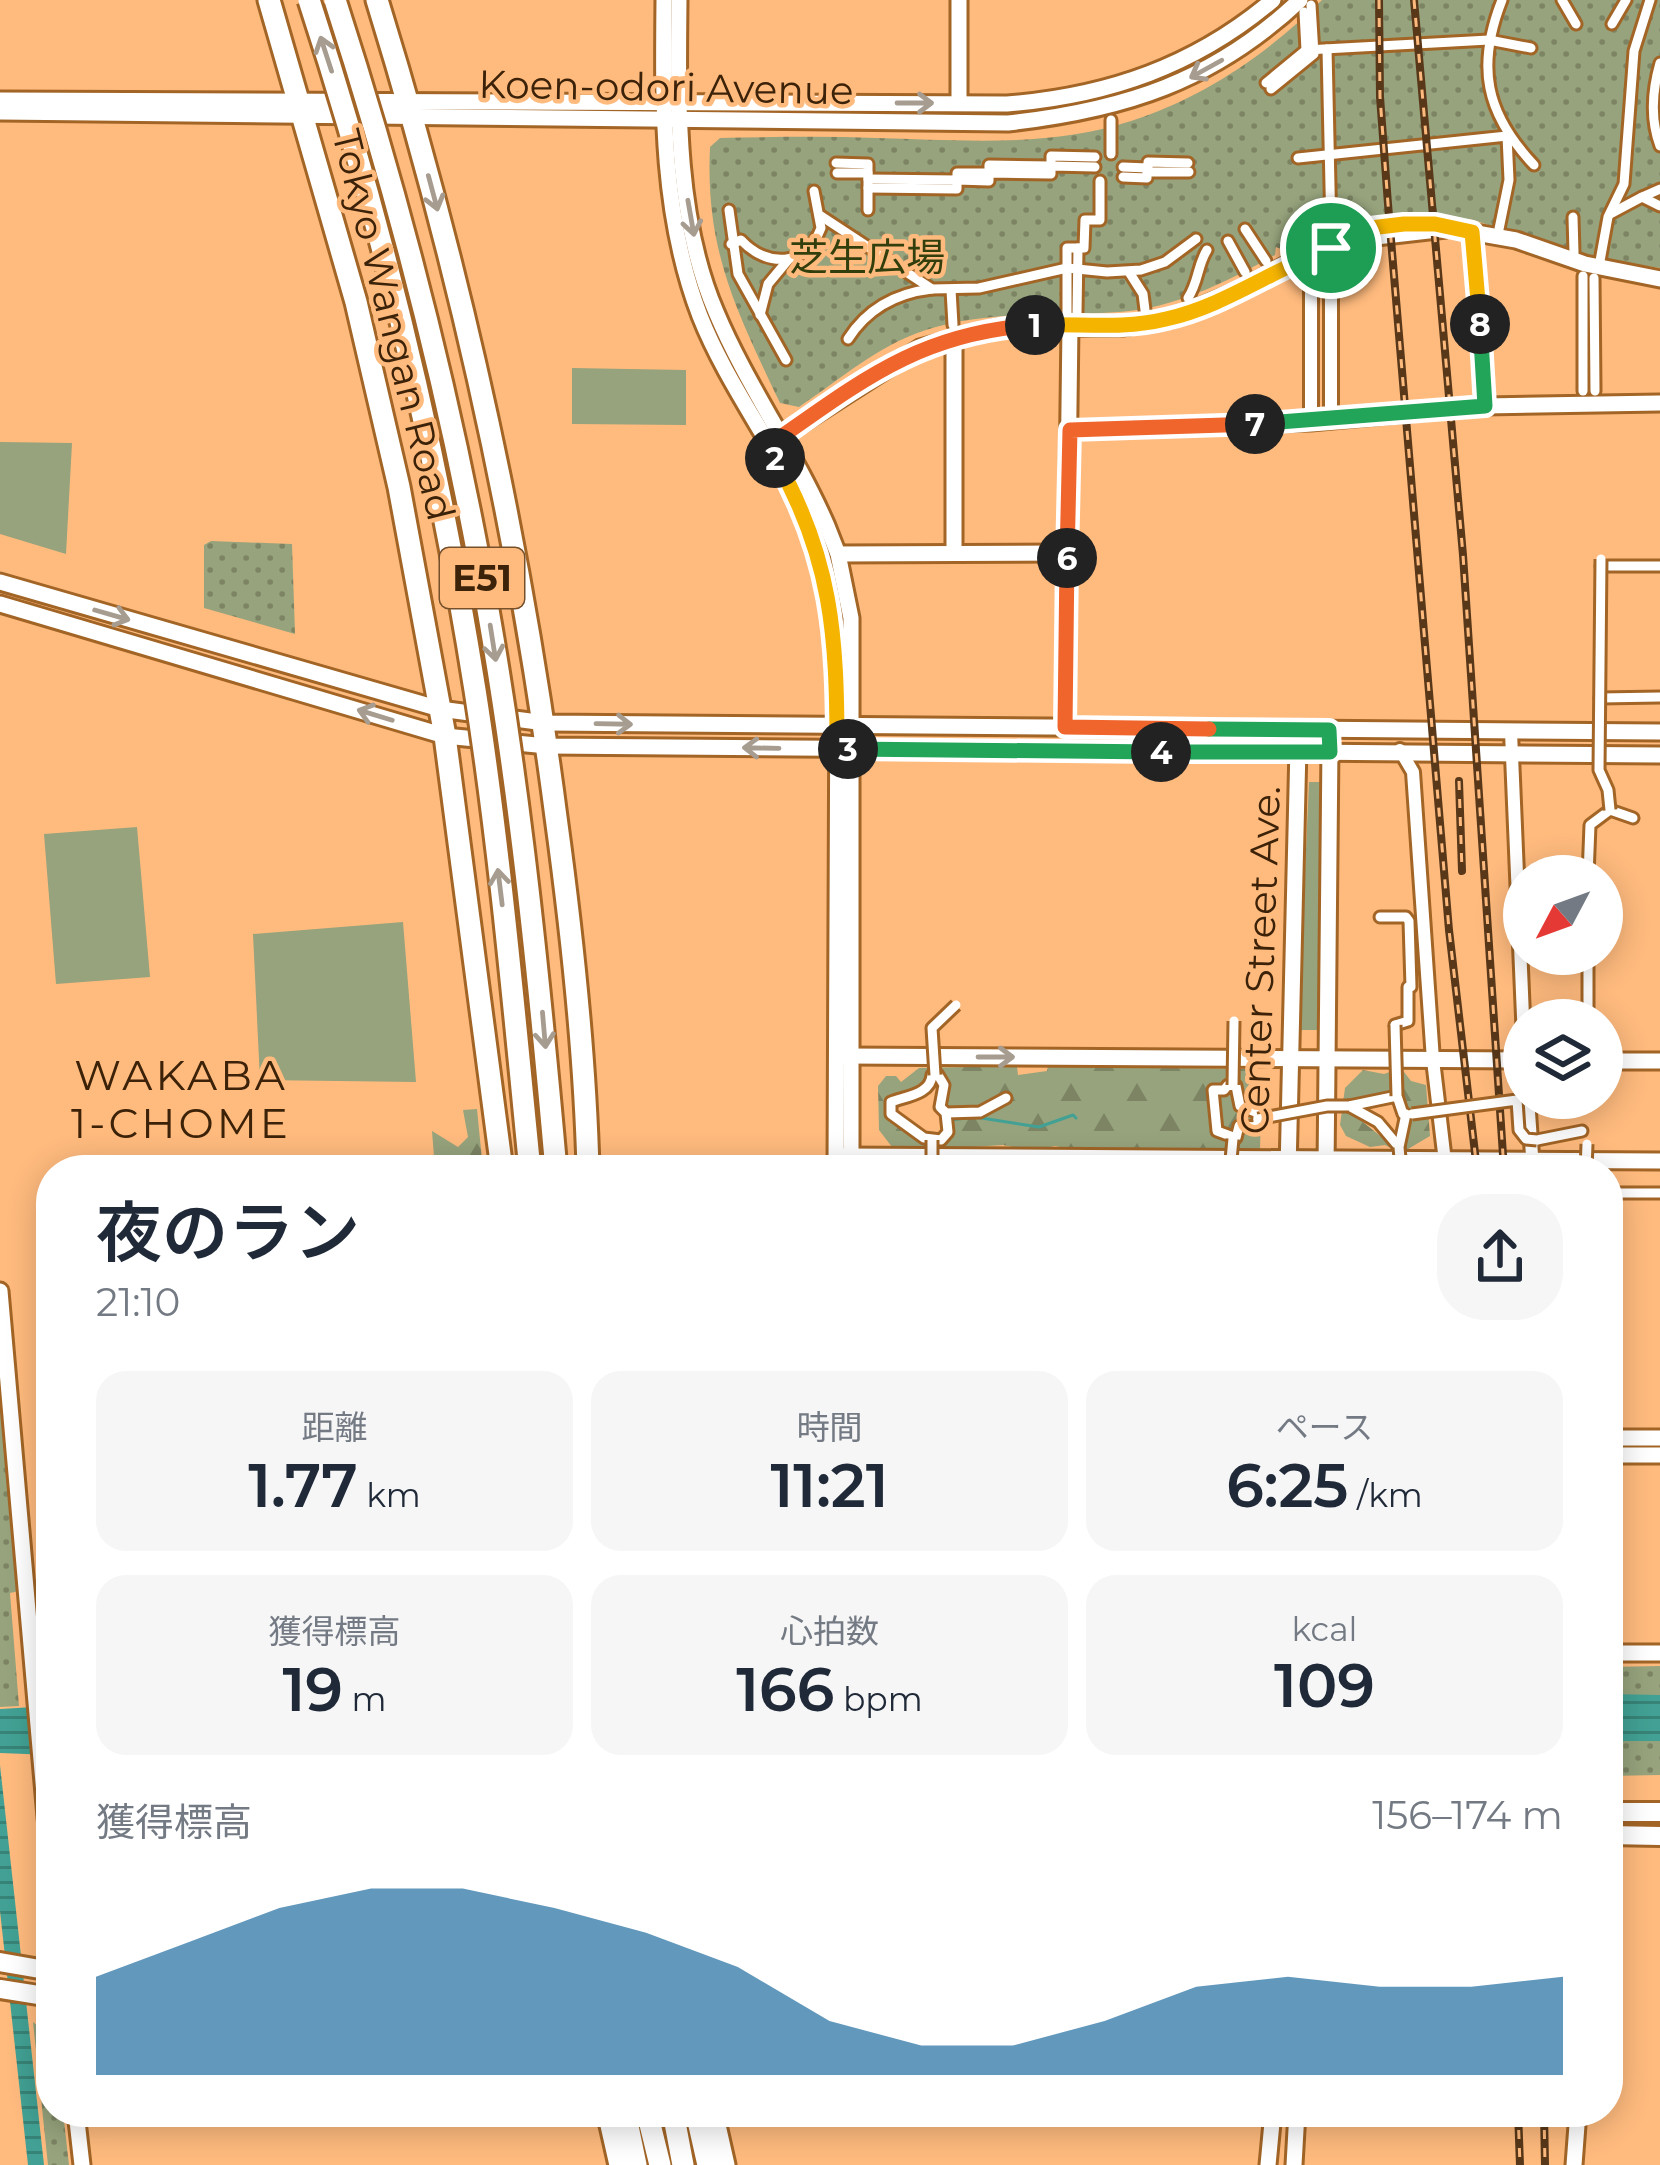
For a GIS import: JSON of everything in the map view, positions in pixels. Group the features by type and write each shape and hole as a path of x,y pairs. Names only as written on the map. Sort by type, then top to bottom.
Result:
{"highway":[{"name":"Tokyo Wangan Road","path":"269,0 378,388 445,736 500,1155"},
{"name":"E51","path":"309,0 366,188 443,516 478,714 528,1155"},
{"name":"E51","path":"335,0 409,246 473,528 525,854 555,1155"},
{"name":"Tokyo Wangan Road","path":"377,0 452,262 523,592 574,952 590,1155"},
{"path":"467,909 490,1155"},
{"path":"611,2127 620,2165"},
{"path":"628,2127 636,2165"},
{"path":"650,2127 659,2165"},
{"path":"676,2127 683,2165"},
{"path":"699,2127 708,2165"},
{"path":"715,2127 724,2165"}],"main road":[{"path":"1623,1811 1660,1808"},
{"path":"1623,1835 1660,1836"},
{"path":"0,1962 36,1968"},
{"path":"0,1989 36,1994"}],"street":[{"path":"664,0 673,120 669,194 690,286 711,342 814,495 838,554 851,618 845,726 843,1155"},
{"path":"672,102 679,0"},
{"path":"959,0 959,104"},
{"name":"Koen-odori Avenue","path":"411,109 672,102 1007,104 1076,97 1150,75 1225,37 1273,0"},
{"path":"1499,229 1509,180 1507,136 1487,81 1489,40 1502,0"},
{"path":"1562,0 1576,24"},
{"path":"1612,24 1626,0"},
{"path":"1600,261 1609,214 1624,184 1634,51 1650,0"},
{"name":"Koen-odori Avenue","path":"0,100 673,120 1008,123 1083,114 1161,92 1305,6"},
{"path":"1305,6 1310,50"},
{"path":"1269,86 1310,50 1489,40 1531,48"},
{"path":"1311,422 1327,154 1327,49"},
{"path":"1660,63 1653,110 1660,146"},
{"name":"Koen-odori Avenue","path":"0,112 303,108"},
{"path":"1111,120 1111,154"},
{"path":"1298,158 1507,136"},
{"path":"1507,136 1534,165"},
{"path":"868,180 957,190 957,173 1018,169 1051,174 1051,166 1095,162"},
{"path":"836,168 868,164 868,210"},
{"path":"1123,172 1189,168"},
{"path":"1065,727 1074,319 1067,248 1084,248 1084,220 1100,220 1100,181"},
{"path":"1609,214 1659,186"},
{"path":"760,315 767,284 788,260 812,244 821,228 814,190"},
{"path":"1642,196 1660,206"},
{"path":"729,210 738,274 786,360"},
{"path":"821,216 932,289"},
{"path":"1573,217 1574,253"},
{"path":"1246,229 1266,260"},
{"path":"775,441 891,363 954,331 1074,319 1124,327 1171,319 1214,303 1323,244 1446,229 1516,240 1634,277 1660,279"},
{"path":"1472,232 1485,406"},
{"path":"731,244 741,239 760,256 788,260"},
{"path":"848,339 865,318 892,299 932,289 979,288 1072,268 1129,272 1165,262 1196,239"},
{"path":"1228,241 1245,272"},
{"path":"1323,244 1331,419"},
{"path":"1189,298 1200,279 1198,264 1207,250"},
{"path":"1129,272 1143,294 1145,310"},
{"path":"1589,277 1589,391"},
{"path":"951,290 954,551"},
{"path":"1070,430 1311,422 1485,406 1660,403"},
{"path":"775,441 808,521 827,585 845,726"},
{"path":"838,554 1067,553"},
{"path":"1610,810 1599,770 1601,563 1660,566"},
{"path":"0,582 440,710 546,735 845,749 1660,755"},
{"path":"0,604 445,736 845,726 1660,732"},
{"path":"1600,698 1660,698"},
{"name":"Center Street Ave.","path":"1288,1155 1298,730"},
{"name":"Center Street Ave.","path":"1326,1155 1329,730"},
{"path":"1511,732 1522,999"},
{"path":"1400,750 1414,772 1433,1060 1445,1155"},
{"path":"1610,810 1633,818"},
{"path":"1589,855 1590,825 1610,810"},
{"path":"1380,917 1406,917 1412,940 1408,1021 1395,1025 1396,1096 1403,1114 1400,1155"},
{"path":"935,1075 944,1085 940,1107 946,1114 947,1136 932,1140 891,1114 891,1102 924,1091 935,1075 932,1028 956,1005"},
{"path":"1231,1155 1239,1126 1258,1127 1258,1112 1238,1104 1233,1085 1234,1021"},
{"path":"845,1056 1503,1060"},
{"path":"1623,1061 1660,1061"},
{"path":"1233,1085 1213,1090 1216,1131 1233,1138"},
{"path":"1258,1119 1396,1096"},
{"path":"946,1114 980,1112 1006,1098"},
{"path":"1403,1114 1517,1100 1520,1132 1529,1140 1582,1131"},
{"path":"1349,1106 1378,1121 1400,1147"},
{"path":"1530,1119 1532,1155"},
{"path":"932,1140 932,1155"},
{"path":"1587,1144 1587,1155"},
{"path":"1623,1162 1660,1161"},
{"path":"1623,1193 1660,1193"},
{"path":"0,1291 36,1733"},
{"path":"1623,1438 1660,1438"},
{"path":"1623,1455 1660,1455"},
{"path":"1623,1653 1660,1653"},
{"path":"78,2127 82,2165"},
{"path":"1268,2165 1272,2127"},
{"path":"1294,2165 1296,2127"},
{"path":"1574,2165 1577,2127"}],"green space":[{"name":"芝生広場","path":"1322,0 1660,0 1660,268 1588,257 1470,219 1370,219 1369,214 1358,214 1283,250 1276,247 1275,255 1180,299 1140,310 998,316 950,323 892,345 799,407 780,403 738,309 719,250 710,147 720,138 1004,140 1100,130 1158,111 1209,86 1257,56"},
{"path":"572,368 686,370 686,425 572,424"},
{"path":"0,442 72,443 66,554 0,534"},
{"path":"211,541 292,544 295,634 204,608 204,545"},
{"path":"1309,782 1321,782 1321,1030 1298,1030"},
{"path":"137,827 150,977 56,984 44,834"},
{"path":"403,922 416,1082 260,1080 253,934"},
{"path":"1017,1066 1018,1075 1047,1071 1048,1066 1252,1069 1259,1075 1255,1083 1261,1106 1260,1151 892,1147 879,1130 878,1086 886,1076 896,1076 901,1082 919,1068","holes":["938,1075 947,1136 924,1138 891,1114 891,1102"]},
{"path":"1401,1068 1411,1081 1426,1085 1430,1136 1408,1149 1370,1147 1346,1136 1340,1125 1345,1088 1363,1070 1384,1074","holes":["1389,1093 1400,1098 1412,1119 1403,1139 1393,1146 1349,1111 1349,1101"]},
{"path":"477,1109 482,1155 434,1155 432,1131 458,1147 468,1137 463,1110"},
{"path":"0,1354 19,1591 10,1593 19,1706 0,1707"},
{"path":"1660,1666 1660,1775 1623,1776 1623,1667"},
{"path":"44,2127 65,2127 69,2165 48,2165"}],"water":[{"path":"1623,1694 1660,1695 1660,1741 1623,1741"},
{"path":"36,1707 36,1754 0,1753 0,1709"},
{"path":"0,1765 36,2127 40,2127 44,2165 28,2165 0,1911"}],"waterway":[{"path":"949,1120 975,1117 1039,1127 1073,1115 1076,1118"}],"railway":[{"path":"1379,0 1388,204 1449,930 1475,1155"},
{"path":"1414,0 1463,555 1503,1155"},
{"path":"1459,781 1462,871"},
{"path":"1519,2127 1520,2165"},
{"path":"1544,2127 1545,2165"}],"district":[{"name":"WAKABA 1-CHOME","path":"181,1099"}],"route":[{"path":"1435,224 1472,232 1485,406 1311,422 1070,430 1065,706 1065,727 1329,730 1330,752 837,749 838,670 827,585 808,521 768,446 920,348 997,328 1041,324 1124,327 1171,319 1331,248 1319,241 1379,226 1435,224"}]}
